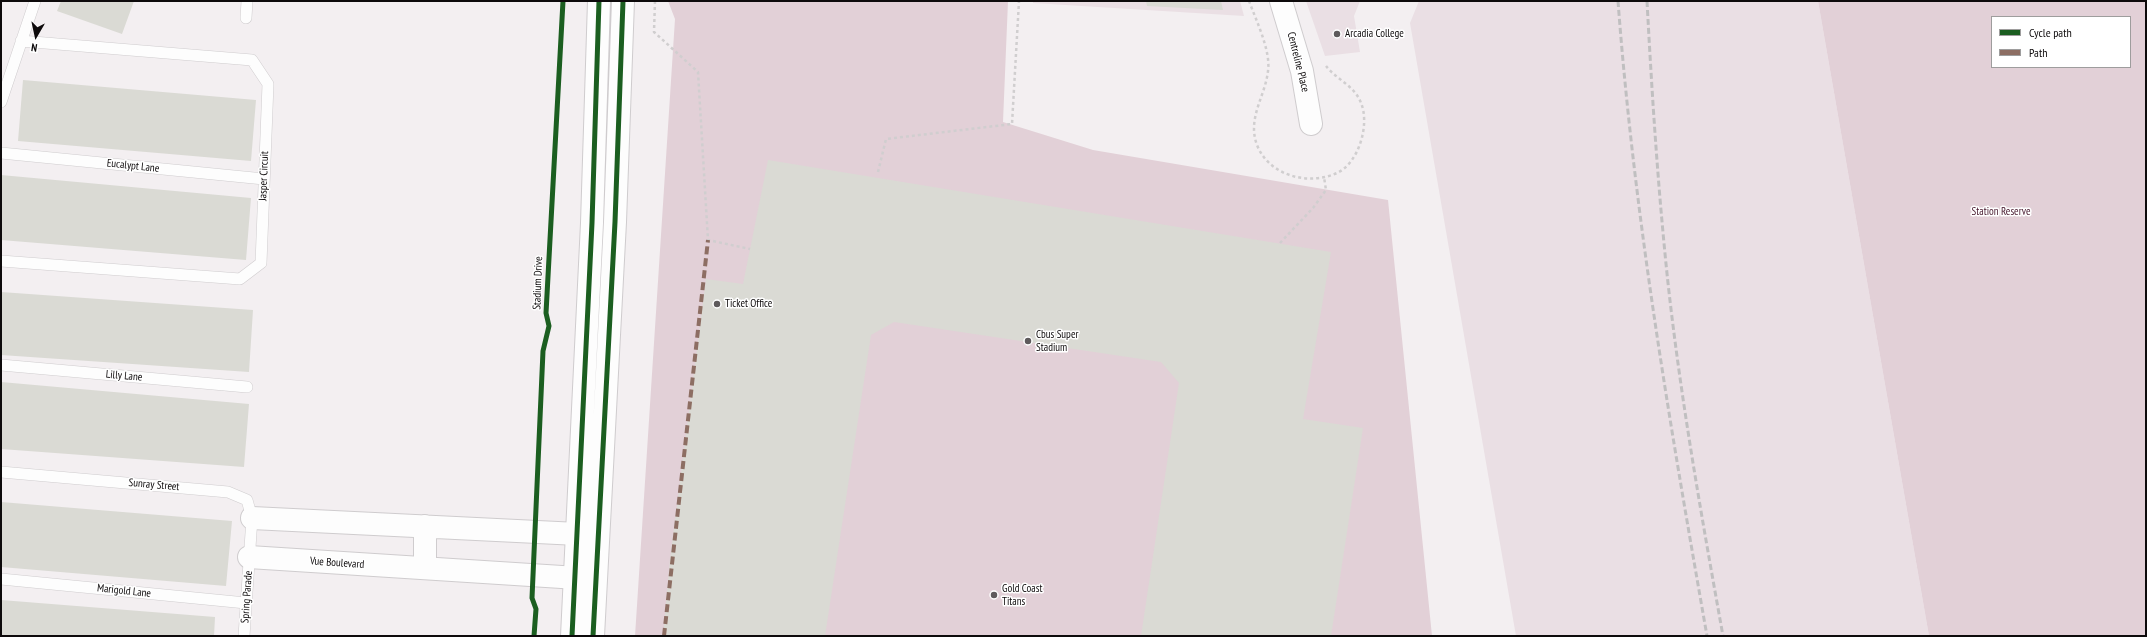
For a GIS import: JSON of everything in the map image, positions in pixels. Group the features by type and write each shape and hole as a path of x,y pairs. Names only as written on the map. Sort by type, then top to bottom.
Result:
{"street":[{"path":"572,636 592,222 599,1"},
{"path":"593,636 615,222 623,1"},
{"name":"Centreline Place","path":"1281,1 1302,71 1311,124"},
{"path":"252,518 578,534"},
{"path":"425,526 425,568"},
{"name":"Vue Boulevard","path":"249,557 596,580"}],"lane":[{"path":"1,102 35,1"},
{"path":"246,18 247,1"},
{"name":"Jasper Circuit","path":"1,261 240,279 261,263 268,84 252,60 21,41"},
{"name":"Eucalypt Lane","path":"1,153 264,179"},
{"name":"Lilly Lane","path":"1,365 247,387"},
{"name":"Sunray Street","path":"1,472 228,492 247,500 252,518 249,557"},
{"name":"Spring Parade","path":"244,636 249,557"},
{"name":"Marigold Lane","path":"1,579 246,603"}],"path":[{"path":"655,1 654,32 698,72 708,240 750,249"},
{"path":"878,172 886,140 1012,124 1019,1"},
{"path":"1280,243 1313,208 1326,190 1324,177"}],"shaded area":[{"path":"1033,1 1240,1 1244,16 1033,3"},
{"name":"Arcadia College","path":"1306,1 1360,1 1354,16 1360,52 1325,56"},
{"path":"1419,1 1818,1 1929,636 1516,636 1410,23"}],"green space":[{"name":"Cbus Super Stadium","path":"668,1 1008,1 1003,122 1093,150 1388,200 1432,636 635,636 675,19"},
{"name":"Station Reserve","path":"1818,1 2146,1 2146,636 1929,636"}],"building":[{"path":"61,1 134,1 122,34 57,11"},
{"path":"1146,1 1221,1 1223,10 1147,6"},
{"path":"23,80 256,100 251,161 18,141"},
{"path":"768,160 1331,252 1303,419 1363,428 1331,636 1141,636 1179,383 1161,362 894,322 871,335 825,636 663,636 670,559 706,279 743,284"},
{"path":"1,175 251,198 246,260 1,240"},
{"path":"1,292 253,310 249,372 1,355"},
{"path":"1,382 249,404 244,467 1,449"},
{"path":"1,502 232,521 226,586 1,567"},
{"path":"1,600 215,617 214,636 1,636"}],"railway":[{"path":"1618,1 1633,161 1643,240 1667,399 1707,636"},
{"path":"1647,1 1658,177 1673,327 1692,460 1723,636"}],"marked path":[{"path":"664,636 708,240"}],"cycle path":[{"name":"Stadium Drive","path":"534,636 536,609 532,598 543,351 549,326 546,313 563,1"},
{"path":"572,636 592,223 599,1"},
{"path":"593,636 615,222 623,1"}],"place":[{"name":"Arcadia College","path":"1337,34"},
{"name":"Ticket Office","path":"717,304"},
{"name":"Cbus Super Stadium","path":"1028,341"},
{"name":"Gold Coast Titans","path":"994,595"}]}
